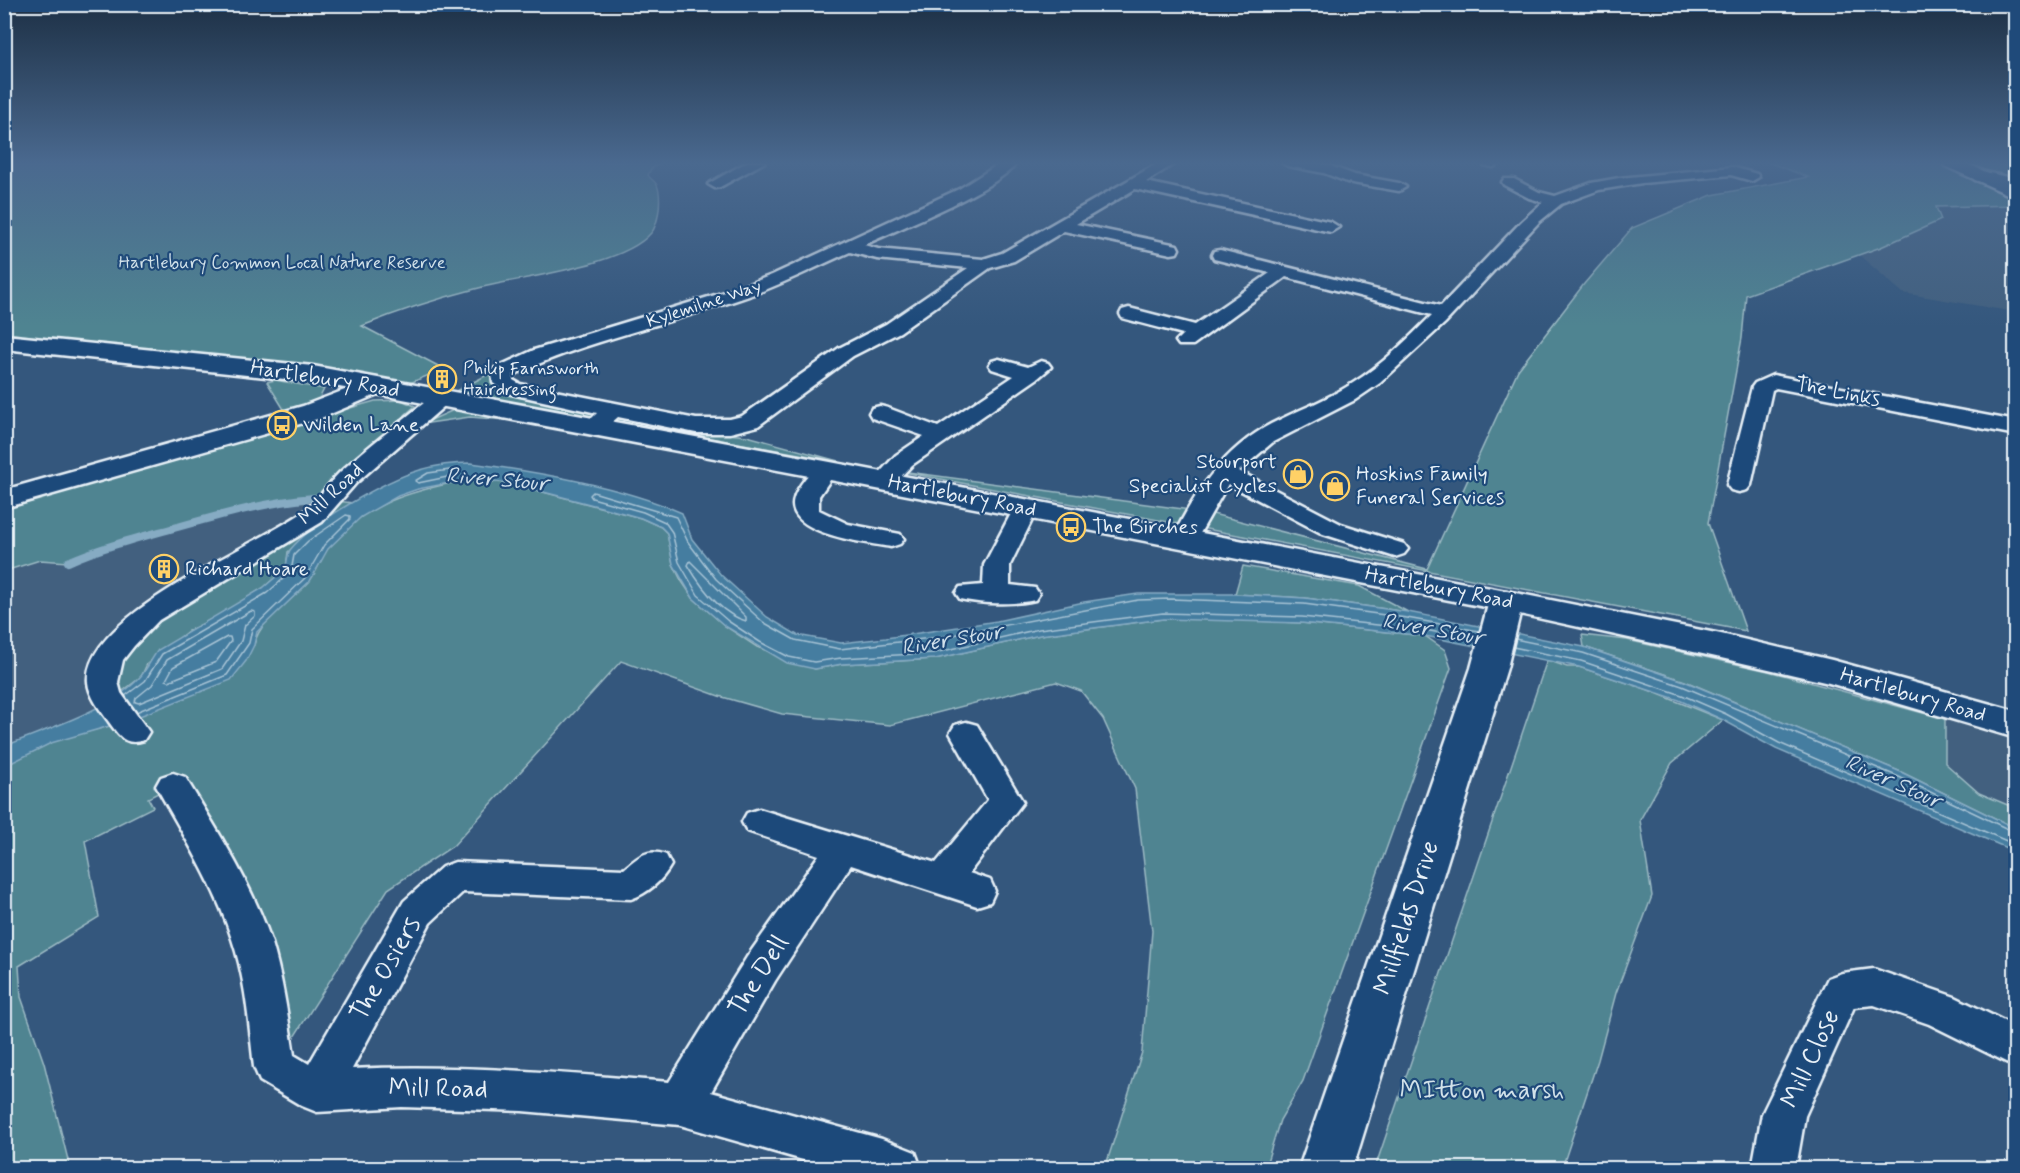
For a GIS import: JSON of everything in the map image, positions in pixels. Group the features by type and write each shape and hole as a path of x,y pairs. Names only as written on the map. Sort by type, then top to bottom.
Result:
{"main road":[{"name":"Hartlebury Road","path":"4,342 313,374 442,398 604,418 825,470 1185,539 1504,609 1821,669 2016,724"},
{"path":"4,499 312,412 376,386"},
{"name":"Millfields Drive","path":"1326,1168 1489,668 1504,609"}],"street":[{"name":"Kylemilne Way","path":"604,418 514,389 503,383 502,372 541,354 741,293 911,217"},
{"path":"604,418 696,426 730,426 750,421 846,352 893,328 984,264 1008,257 1075,217"},
{"path":"1284,217 1331,227"},
{"path":"1185,539 1195,516 1224,473 1246,451 1266,436 1345,398 1374,378 1444,312 1536,217"},
{"path":"1060,225 1171,249"},
{"path":"848,246 877,254 984,264"},
{"path":"1220,255 1444,312"},
{"path":"1129,314 1192,336 1285,270"},
{"path":"884,481 904,460 1036,371 999,365"},
{"name":"The Links","path":"1739,486 1762,387 1773,381 2016,428"},
{"name":"Mill Road","path":"133,732 105,690 104,667 115,650 149,614 313,517 348,478 442,398"},
{"path":"880,412 941,435"},
{"path":"825,470 804,504 812,518 823,525 890,540"},
{"path":"1224,473 1332,529 1395,549"},
{"path":"1025,594 983,593 1026,508"},
{"path":"942,880 1006,802 966,733"},
{"path":"173,786 218,864 252,939 265,993 275,1067 317,1091"},
{"path":"759,822 977,891"},
{"name":"The Dell","path":"681,1104 761,969 842,850"},
{"name":"The Osiers","path":"317,1091 417,912 456,878 631,884 653,865"},
{"name":"Mill Close","path":"1774,1168 1784,1114 1842,991 1874,987 1941,1010 2016,1048"},
{"name":"Mill Road","path":"317,1091 402,1087 522,1090 681,1104 882,1161 899,1168"}],"shaded area":[{"path":"1939,217 2015,217 2015,312 1903,293 1858,254 1941,221"},
{"path":"290,499 329,500 111,700 63,725 5,746 5,571 40,560 68,562 99,548 220,514"},
{"path":"1945,719 2015,740 2015,808 1979,793 1945,763"}],"green space":[{"name":"Hartlebury Common Local Nature Reserve","path":"4,217 658,217 651,233 637,245 617,254 569,269 460,293 362,326 444,369 405,385 277,365 5,333"},
{"path":"1659,217 1940,217 1941,220 1881,247 1746,295 1742,338 1708,523 1746,631 893,470 1205,512 1427,569 1518,370 1584,284 1632,228"},
{"path":"493,372 495,386 522,398 699,431 747,436 838,461 454,392"},
{"path":"275,380 324,389 319,399 285,411 267,382"},
{"path":"401,400 415,406 405,415 396,436 329,500 353,503 329,518 288,552 286,568 263,588 188,631 147,664 141,677 111,700 115,650 328,500 290,499 220,514 99,548 68,562 40,560 5,571 5,506 375,401"},
{"path":"456,409 506,420 470,417 422,424"},
{"path":"465,480 509,483 641,518 661,527 667,533 673,564 693,598 725,626 757,647 815,669 842,664 935,659 1040,635 1163,619 1301,623 1425,636 1445,650 1451,668 1303,1081 1280,1120 1265,1168 1105,1168 1142,1052 1152,931 1135,789 1103,719 1081,691 1056,682 890,725 782,714 719,696 621,661 453,846 388,889 275,1067 254,949 172,786 148,798 153,807 85,841 99,917 19,966 21,997 44,1063 70,1168 5,1168 5,765 54,741 127,721 254,645 268,619 307,584 328,548 357,520 390,501 408,494"},
{"path":"1243,566 1359,586 1408,612 1305,598 1235,594"},
{"path":"1582,635 1627,640 1768,671 1945,719 1945,763 1979,793 2015,808 2015,828 1901,772 1685,681 1584,647"},
{"name":"MItton marsh","path":"1547,660 1567,667 1579,667 1646,689 1723,720 1672,763 1640,820 1652,896 1616,993 1598,1060 1562,1168 1375,1168"}],"water":[{"name":"River Stour","path":"471,463 606,488 658,503 682,513 692,539 721,575 767,617 797,635 841,643 997,621 1084,602 1138,594 1235,594 1305,598 1408,612 1584,647 1684,681 1901,772 2015,828 2016,852 1776,749 1723,720 1679,700 1579,667 1425,636 1301,623 1163,619 1040,635 935,659 842,664 815,669 787,663 725,626 693,598 673,564 667,533 661,527 641,518 601,507 509,483 485,480 465,480 418,489 398,496 361,517 328,549 310,581 257,632 254,645 246,661 231,680 127,721 51,743 5,766 5,746 77,718 113,699 140,677 158,650 263,588 286,568 290,550 301,539 350,503 388,483 420,470"}],"waterway":[{"path":"68,562 120,543 226,514 314,498"}],"place":[{"name":"Philip Farnsworth Hairdressing","path":"442,379"},
{"name":"Wilden Lane","path":"282,425"},
{"name":"Stourport Specialist Cycles","path":"1298,474"},
{"name":"Hoskins Family Funeral Services","path":"1335,486"},
{"name":"The Birches","path":"1071,527"},
{"name":"Richard Hoare","path":"164,569"}]}
